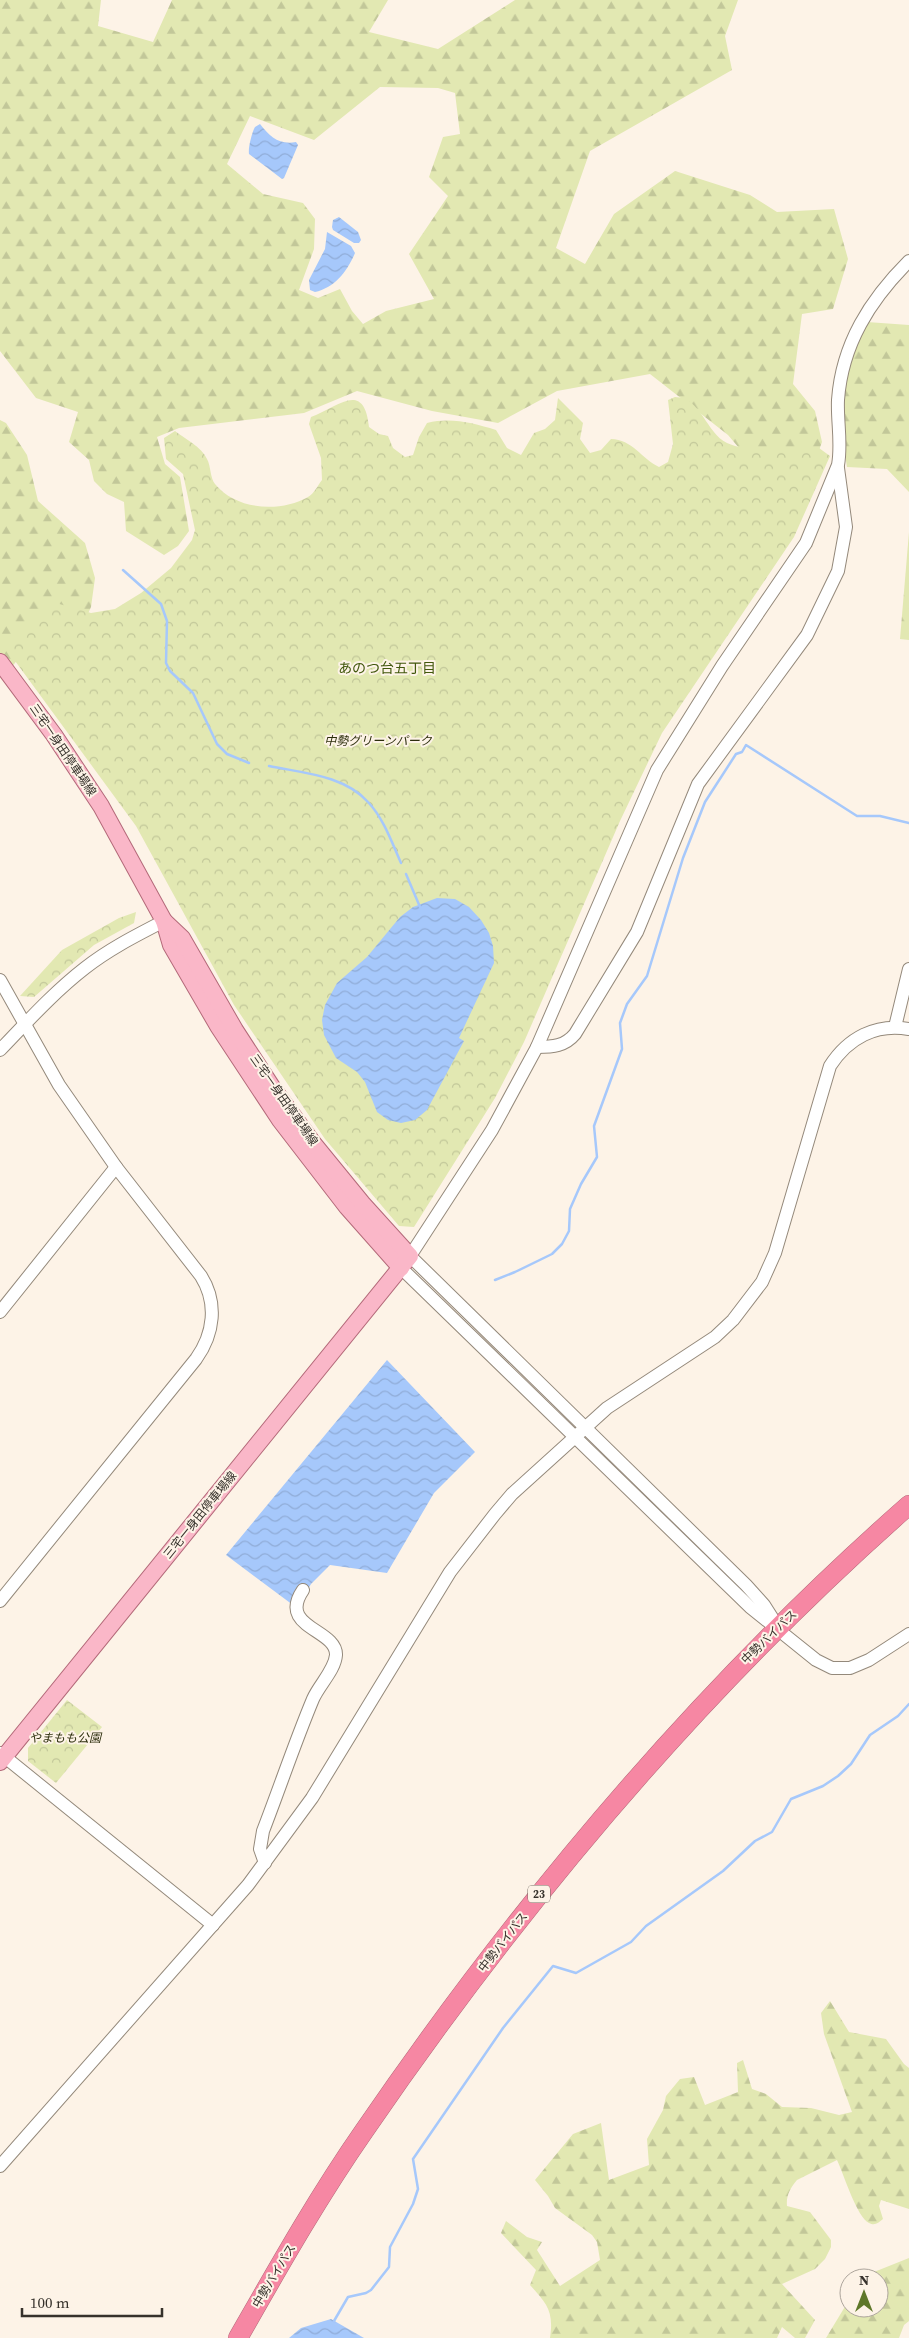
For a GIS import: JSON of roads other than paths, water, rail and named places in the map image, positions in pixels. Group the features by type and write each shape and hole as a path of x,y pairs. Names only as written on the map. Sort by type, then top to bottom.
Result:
{"highway":[{"name":"中勢バイパス","path":"238,2338 319,2201 363,2132 461,1995 546,1885 642,1772 732,1673 778,1627 909,1505"}],"main road":[{"name":"三宅一身田停車場線","path":"0,662 54,735 101,806 164,921 182,938 235,1030 272,1086 313,1143 362,1203 406,1262 2,1757"}],"street":[{"path":"909,261 889,282 868,309 848,350 839,388 840,454 838,465 806,542 722,666 657,770 537,1047 492,1130 406,1262 579,1432 750,1608 778,1627 822,1664 841,1669 864,1663 909,1634"},
{"path":"537,1047 559,1046 570,1040 575,1034 637,932 698,784 807,634 838,571 845,540 846,527 838,465"},
{"path":"0,1050 85,968 125,941 164,921"},
{"path":"894,1027 909,969"},
{"path":"0,980 59,1085 116,1167 205,1283 211,1305 209,1333 206,1343 196,1359 0,1601"},
{"path":"0,2166 213,1925 265,1863 312,1798 450,1572 512,1494 607,1408 715,1337 744,1306 762,1282 775,1253 830,1066 842,1050 855,1040 874,1030 894,1027 909,1029"},
{"path":"0,1312 116,1167"},
{"path":"265,1863 260,1849 263,1831 314,1697 336,1658 336,1650 331,1643 300,1618 296,1604 302,1590"},
{"path":"2,1757 213,1925"}],"water":[{"path":"260,124 275,139 290,143 296,142 298,145 282,179 249,154 253,132 255,127"},
{"path":"339,217 358,232 361,240 359,243 354,243 333,230 333,220"},
{"path":"327,232 351,246 355,253 344,273 334,283 315,292 310,290 309,280 325,249"},
{"path":"437,898 455,899 469,907 481,920 489,933 493,946 494,963 459,1038 464,1041 427,1110 415,1120 401,1123 388,1120 377,1112 365,1082 357,1072 336,1058 324,1035 322,1020 325,1005 337,983 367,957 400,917 413,907"},
{"path":"387,1360 475,1452 434,1493 387,1573 330,1565 311,1584 297,1608 226,1555"},
{"path":"331,2319 364,2338 289,2338 301,2328"}],"waterway":[{"path":"123,570 161,604 167,621 166,663 170,671 193,693 217,744 227,754 249,763"},
{"path":"495,1280 552,1254 562,1244 569,1231 570,1209 581,1184 597,1157 594,1126 622,1049 620,1023 627,1004 647,976 683,858 705,802 736,754 742,752 746,745 857,816 880,816 909,823"},
{"path":"269,766 322,776 347,786 358,793 379,816 401,863"},
{"path":"406,874 420,907"},
{"path":"334,2321 348,2297 371,2290 389,2267 390,2247 413,2204 418,2189 413,2159 503,2028 553,1966 576,1973 631,1942 646,1926 723,1871 755,1841 772,1832 791,1799 823,1786 838,1776 851,1764 870,1735 898,1716 909,1704"}],"district":[{"name":"あのつ台五丁目","path":"387,668"}],"park label":[{"name":"中勢グリーンパーク","path":"378,741"},
{"name":"やまもも公園","path":"65,1738"}]}
